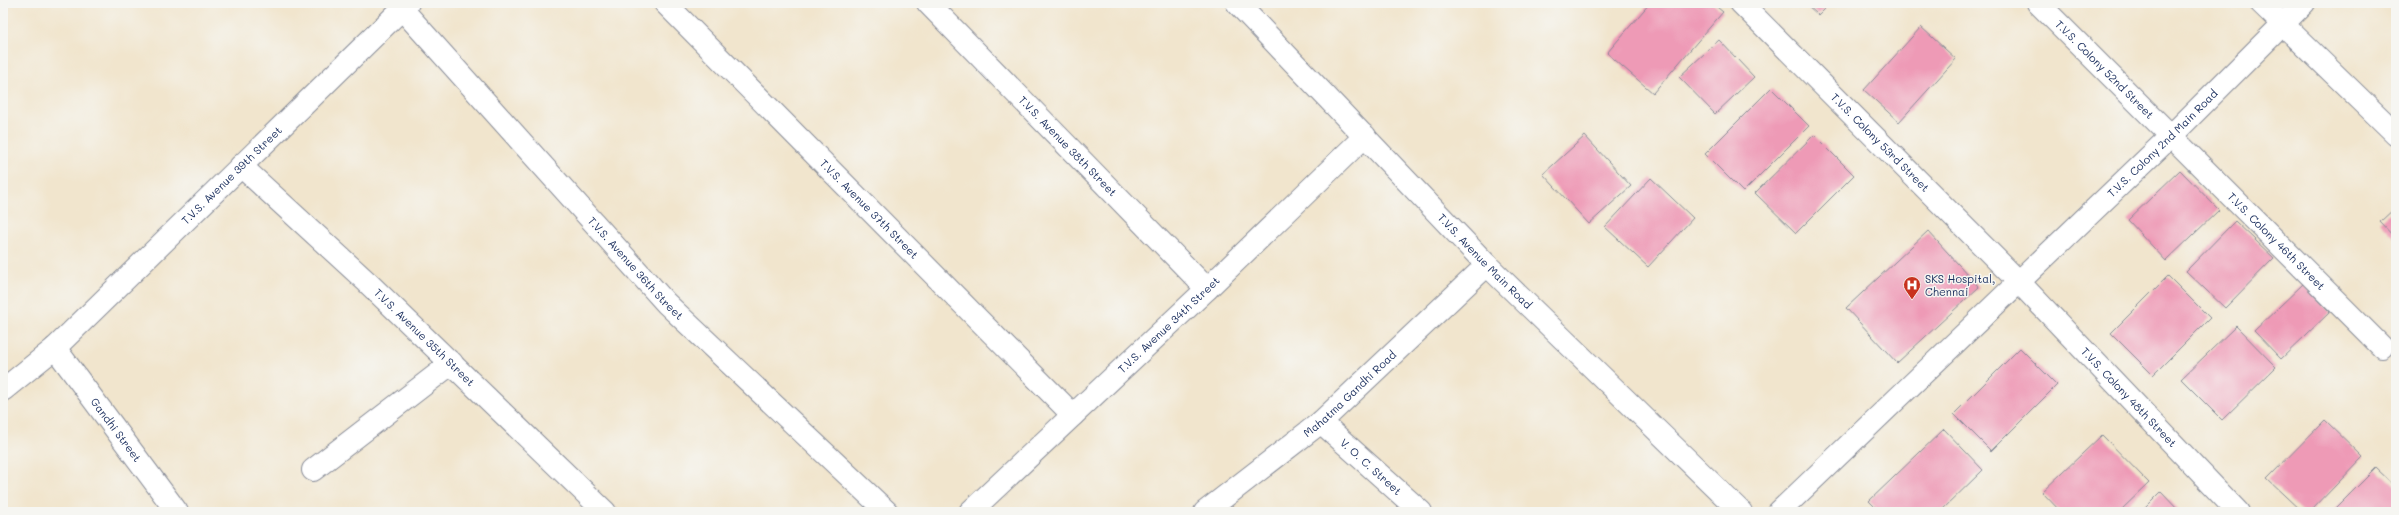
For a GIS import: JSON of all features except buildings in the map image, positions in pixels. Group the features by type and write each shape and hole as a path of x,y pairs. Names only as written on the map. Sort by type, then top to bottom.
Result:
{"street":[{"name":"T.V.S. Avenue 37th Street","path":"665,3 1073,415"},
{"name":"T.V.S. Avenue 38th Street","path":"928,3 1207,289"},
{"name":"T.V.S. Avenue Main Road","path":"1237,3 1487,265 1741,512"},
{"name":"T.V.S. Colony 53rd Street","path":"1741,3 2019,282"},
{"name":"T.V.S. Colony 52nd Street","path":"2038,3 2171,136"},
{"path":"2261,3 2396,134"},
{"name":"T.V.S. Colony 2nd Main Road","path":"1779,512 2171,136 2281,24 2304,3"},
{"name":"T.V.S. Avenue 39th Street","path":"3,390 55,348 405,6"},
{"name":"T.V.S. Avenue 36th Street","path":"405,6 666,303 887,512"},
{"name":"T.V.S. Avenue 34th Street","path":"970,512 1207,289 1365,136"},
{"name":"T.V.S. Colony 46th Street","path":"2171,136 2382,346"},
{"name":"T.V.S. Avenue 35th Street","path":"241,166 452,363 605,512"},
{"name":"Mahatma Gandhi Road","path":"1217,509 1321,422 1487,265"},
{"name":"T.V.S. Colony 48th Street","path":"2019,282 2238,512"},
{"name":"Gandhi Street","path":"55,348 177,512"},
{"path":"313,470 452,363"},
{"name":"V. O. C. Street","path":"1321,422 1421,512"}],"place":[{"name":"SKS Hospital, Chennai","path":"1912,300"}]}
